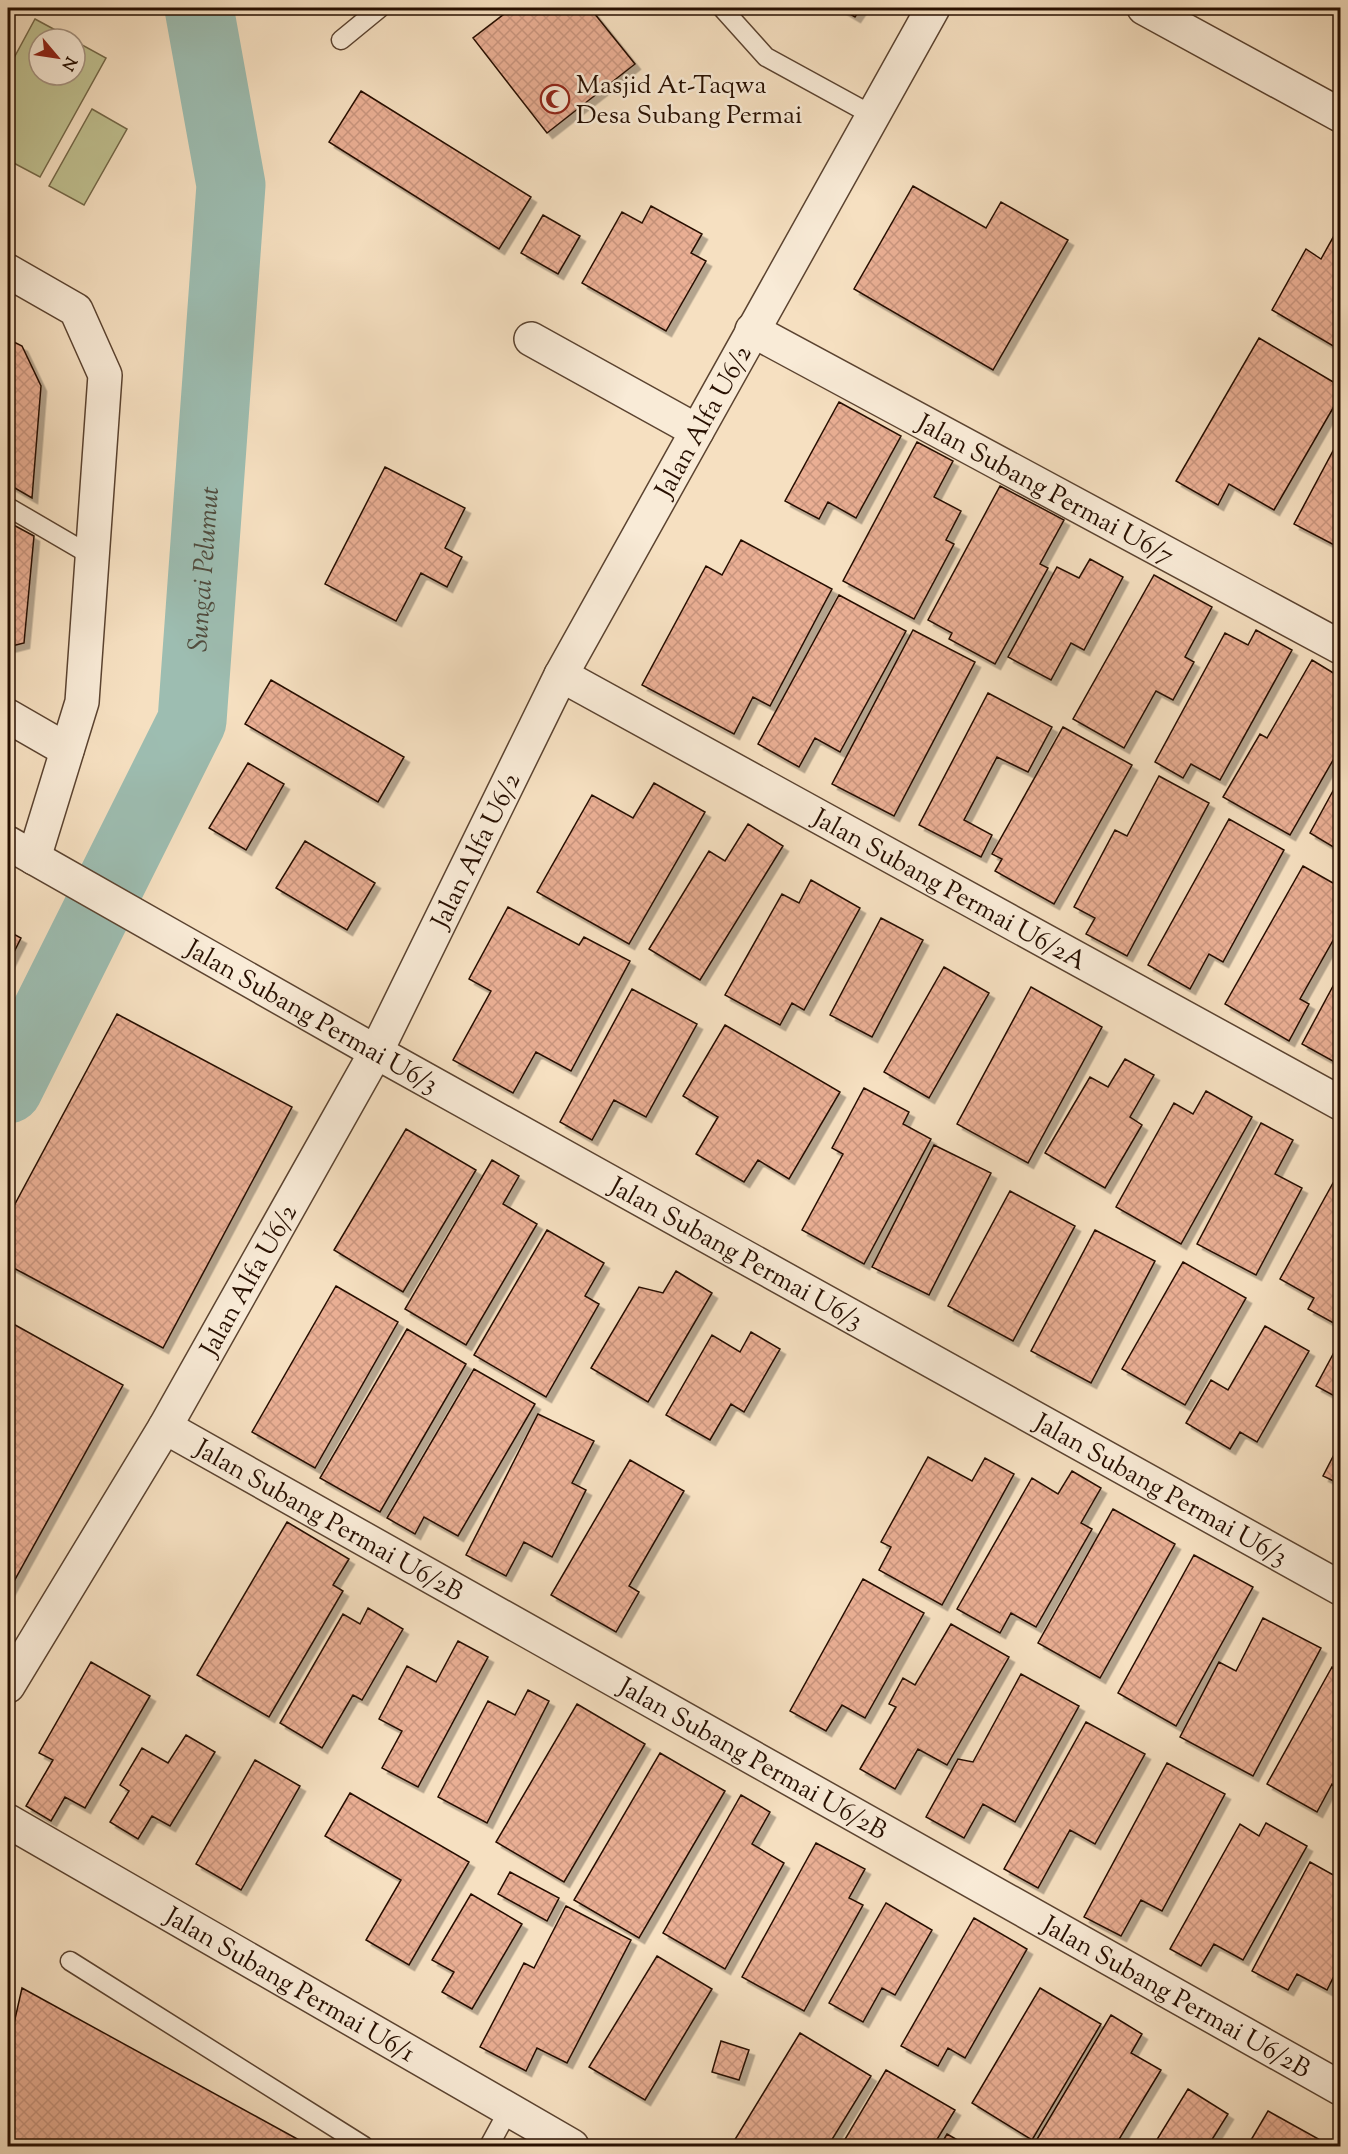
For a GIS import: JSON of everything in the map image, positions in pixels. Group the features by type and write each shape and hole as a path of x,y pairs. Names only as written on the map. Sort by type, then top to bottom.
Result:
{"street":[{"name":"Jalan Alfa U6/2","path":"8,1686 165,1427 376,1052 561,675 933,8"},
{"path":"1144,8 1341,115"},
{"path":"8,271 76,310 105,375 82,702 67,750 21,851"},
{"name":"Jalan Subang Permai U6/7","path":"752,330 1341,647"},
{"path":"531,339 696,431"},
{"name":"Jalan Subang Permai U6/2A","path":"561,675 1341,1103"},
{"path":"8,716 67,750"},
{"name":"Jalan Subang Permai U6/3","path":"21,851 376,1052 1341,1588"},
{"name":"Jalan Subang Permai U6/2B","path":"165,1427 1341,2088"},
{"name":"Jalan Subang Permai U6/1","path":"8,1821 572,2146"}],"lane":[{"path":"341,40 380,8"},
{"path":"722,8 766,57 872,115"},
{"path":"8,507 92,556"},
{"path":"70,1961 364,2146"},
{"path":"489,2146 508,2111"}],"green space":[{"path":"35,19 50,27 31,27"},
{"path":"27,34 27,87 87,87 87,48 106,58 40,177 8,160 8,69"},
{"path":"92,109 127,129 84,205 49,186"}],"building":[{"name":"Masjid At-Taqwa Desa Subang Permai","path":"512,8 590,8 635,64 547,133 473,38"},
{"path":"840,8 861,8 855,17"},
{"path":"361,91 531,197 499,249 329,142"},
{"path":"913,186 986,228 1001,202 1068,240 993,370 854,289"},
{"path":"651,206 702,234 691,253 706,261 666,331 582,283 622,212 642,223"},
{"path":"543,215 580,236 558,274 521,253"},
{"path":"1340,225 1340,350 1272,310 1306,249 1321,259"},
{"path":"1259,338 1340,386 1340,396 1274,510 1229,484 1218,505 1176,481"},
{"path":"8,339 22,346 41,386 32,498 8,484"},
{"path":"839,402 901,436 856,518 828,502 819,519 785,501"},
{"path":"917,442 953,461 934,497 961,511 946,540 954,544 914,619 843,581"},
{"path":"1334,449 1340,452 1340,548 1294,524"},
{"path":"385,467 465,508 445,548 462,557 447,587 421,573 396,621 325,584"},
{"path":"1000,486 1064,520 1040,564 1048,568 995,664 949,639 952,633 928,620"},
{"path":"8,522 34,536 24,643 8,647"},
{"path":"741,540 832,589 770,706 753,697 734,734 642,685 706,566 722,575"},
{"path":"1090,559 1123,577 1084,650 1071,643 1051,680 1008,657 1057,567 1079,578"},
{"path":"1154,575 1212,607 1185,657 1194,662 1173,700 1156,691 1124,748 1073,719"},
{"path":"839,595 906,631 840,752 815,738 799,767 758,744"},
{"path":"913,630 975,662 894,816 832,784"},
{"path":"1256,630 1292,650 1220,780 1191,764 1183,778 1155,762 1225,633 1248,645"},
{"path":"1312,660 1340,677 1340,748 1290,835 1223,797 1260,734 1267,738"},
{"path":"271,680 404,757 378,802 245,724"},
{"path":"988,693 1052,727 1028,772 997,757 964,820 992,835 981,857 919,825"},
{"path":"1063,727 1132,765 1054,904 995,871 1002,859 992,854"},
{"path":"248,763 284,784 246,850 209,828"},
{"path":"1159,776 1209,803 1127,956 1086,934 1095,918 1074,907 1115,830 1127,836"},
{"path":"1340,778 1340,851 1310,833"},
{"path":"654,783 705,812 629,944 537,892 592,795 633,818"},
{"path":"1229,819 1284,850 1223,962 1209,954 1190,989 1148,965"},
{"path":"748,824 783,846 700,980 649,949 709,851 725,861"},
{"path":"305,841 375,883 347,930 276,888"},
{"path":"1303,866 1340,887 1340,928 1300,999 1309,1004 1289,1041 1225,1004"},
{"path":"811,880 860,908 804,1010 792,1003 780,1025 725,995 782,894 799,903"},
{"path":"508,907 579,945 584,937 630,961 571,1071 536,1052 513,1093 453,1060 491,991 469,979"},
{"path":"881,918 923,940 872,1037 830,1015"},
{"path":"8,931 21,938 8,964"},
{"path":"944,967 989,993 929,1098 884,1072"},
{"path":"1340,973 1340,1065 1302,1044"},
{"path":"1031,987 1102,1027 1028,1163 957,1124"},
{"path":"632,989 697,1024 646,1117 614,1100 592,1140 560,1122"},
{"path":"117,1014 292,1107 163,1348 8,1265 8,1217"},
{"path":"725,1025 840,1092 789,1179 758,1160 744,1182 696,1154 718,1117 683,1096"},
{"path":"1125,1059 1154,1075 1130,1117 1142,1125 1105,1188 1045,1153 1090,1077 1108,1087"},
{"path":"864,1088 909,1112 903,1124 931,1139 864,1264 802,1230 843,1154 832,1148"},
{"path":"1206,1091 1252,1117 1181,1244 1116,1207 1174,1103 1193,1114"},
{"path":"1261,1123 1293,1140 1275,1174 1302,1188 1256,1275 1197,1244"},
{"path":"406,1129 476,1170 403,1292 334,1250"},
{"path":"934,1145 991,1173 929,1295 872,1267"},
{"path":"492,1160 519,1176 503,1204 537,1224 466,1345 405,1309"},
{"path":"1333,1183 1340,1187 1339,1326 1308,1309 1314,1298 1280,1279"},
{"path":"1010,1191 1075,1226 1013,1341 948,1306"},
{"path":"547,1230 604,1263 585,1296 599,1304 546,1397 474,1355"},
{"path":"1095,1230 1155,1261 1091,1383 1031,1351"},
{"path":"1183,1262 1246,1298 1185,1405 1122,1369"},
{"path":"676,1271 712,1293 648,1402 591,1368 639,1287 663,1293"},
{"path":"336,1286 398,1322 315,1468 252,1432"},
{"path":"8,1321 123,1385 8,1592"},
{"path":"1265,1326 1309,1351 1257,1442 1240,1432 1230,1449 1186,1423 1211,1380 1228,1390"},
{"path":"407,1329 466,1364 380,1512 320,1478"},
{"path":"751,1332 780,1349 744,1412 731,1404 710,1440 666,1415 712,1335 740,1352"},
{"path":"1338,1345 1340,1347 1340,1399 1316,1386"},
{"path":"474,1369 535,1404 458,1536 424,1517 415,1534 387,1518"},
{"path":"538,1414 594,1441 572,1483 586,1490 552,1557 524,1542 506,1576 466,1555"},
{"path":"1340,1443 1340,1484 1323,1476"},
{"path":"928,1457 972,1481 985,1458 1014,1474 942,1605 879,1570 891,1547 881,1542"},
{"path":"630,1460 684,1491 629,1586 639,1592 616,1632 551,1595"},
{"path":"1072,1471 1101,1488 1081,1523 1092,1529 1036,1627 1011,1613 1000,1633 957,1609 1032,1478 1058,1494"},
{"path":"1113,1509 1175,1544 1100,1678 1038,1643"},
{"path":"287,1522 349,1559 333,1585 343,1591 269,1717 197,1675"},
{"path":"1194,1555 1253,1587 1176,1726 1118,1693"},
{"path":"863,1579 924,1613 865,1718 842,1705 826,1731 790,1711"},
{"path":"368,1608 403,1629 362,1700 353,1695 322,1748 280,1723 343,1614 360,1624"},
{"path":"1263,1618 1321,1648 1253,1776 1180,1737 1219,1662 1236,1671"},
{"path":"951,1624 1009,1657 947,1765 918,1749 895,1789 860,1769 896,1707 889,1704 903,1678 915,1685"},
{"path":"458,1641 488,1657 418,1787 382,1768 402,1731 379,1719 407,1666 436,1682"},
{"path":"91,1662 150,1696 85,1808 65,1797 51,1821 26,1806 53,1760 39,1753"},
{"path":"1332,1667 1340,1672 1340,1789 1332,1784 1317,1812 1267,1784"},
{"path":"1021,1674 1079,1706 1015,1822 983,1804 964,1838 926,1817 958,1759 973,1762"},
{"path":"528,1690 549,1701 487,1823 438,1797 488,1701 515,1715"},
{"path":"577,1704 645,1744 564,1882 496,1842"},
{"path":"1086,1722 1145,1754 1095,1844 1070,1830 1038,1888 1004,1869"},
{"path":"186,1735 215,1752 170,1826 152,1816 138,1839 110,1822 129,1791 120,1785 142,1748 168,1763"},
{"path":"660,1753 725,1791 639,1938 574,1900"},
{"path":"255,1760 300,1786 241,1890 196,1864"},
{"path":"1167,1763 1225,1794 1162,1911 1141,1900 1121,1936 1084,1917"},
{"path":"350,1793 469,1862 409,1965 366,1940 401,1880 325,1836"},
{"path":"741,1795 770,1812 752,1844 784,1863 725,1969 663,1933"},
{"path":"1266,1823 1307,1846 1243,1960 1214,1944 1201,1966 1170,1949 1240,1824 1259,1836"},
{"path":"816,1843 865,1869 849,1898 863,1905 804,2011 742,1977"},
{"path":"1310,1862 1335,1876 1340,1866 1340,1964 1327,1990 1297,1974 1288,1990 1252,1971"},
{"path":"510,1872 559,1898 547,1921 498,1894"},
{"path":"471,1894 522,1924 472,2009 442,1992 454,1972 432,1960"},
{"path":"886,1903 932,1930 895,1995 882,1988 863,2022 829,2003"},
{"path":"566,1906 631,1940 567,2063 537,2048 526,2071 480,2047 524,1963 534,1968"},
{"path":"974,1918 1027,1949 965,2058 948,2048 938,2066 901,2046"},
{"path":"657,1956 712,1989 645,2100 589,2067"},
{"path":"22,1988 310,2146 8,2146 8,2050"},
{"path":"1040,1988 1101,2024 1032,2140 972,2103"},
{"path":"1111,2015 1142,2034 1131,2053 1161,2070 1115,2146 1033,2146"},
{"path":"800,2033 871,2076 828,2146 731,2146"},
{"path":"721,2041 749,2050 739,2080 712,2072"},
{"path":"886,2070 955,2110 933,2146 841,2146"},
{"path":"1188,2089 1228,2114 1208,2146 1153,2146"},
{"path":"1268,2111 1331,2146 1263,2146 1251,2140"},
{"path":"947,2134 968,2146 940,2146"}],"waterway":[{"name":"Sungai Pelumut","path":"8,1089 192,721 231,185 199,8"}],"place":[{"name":"Masjid At-Taqwa Desa Subang Permai","path":"555,99"}]}
